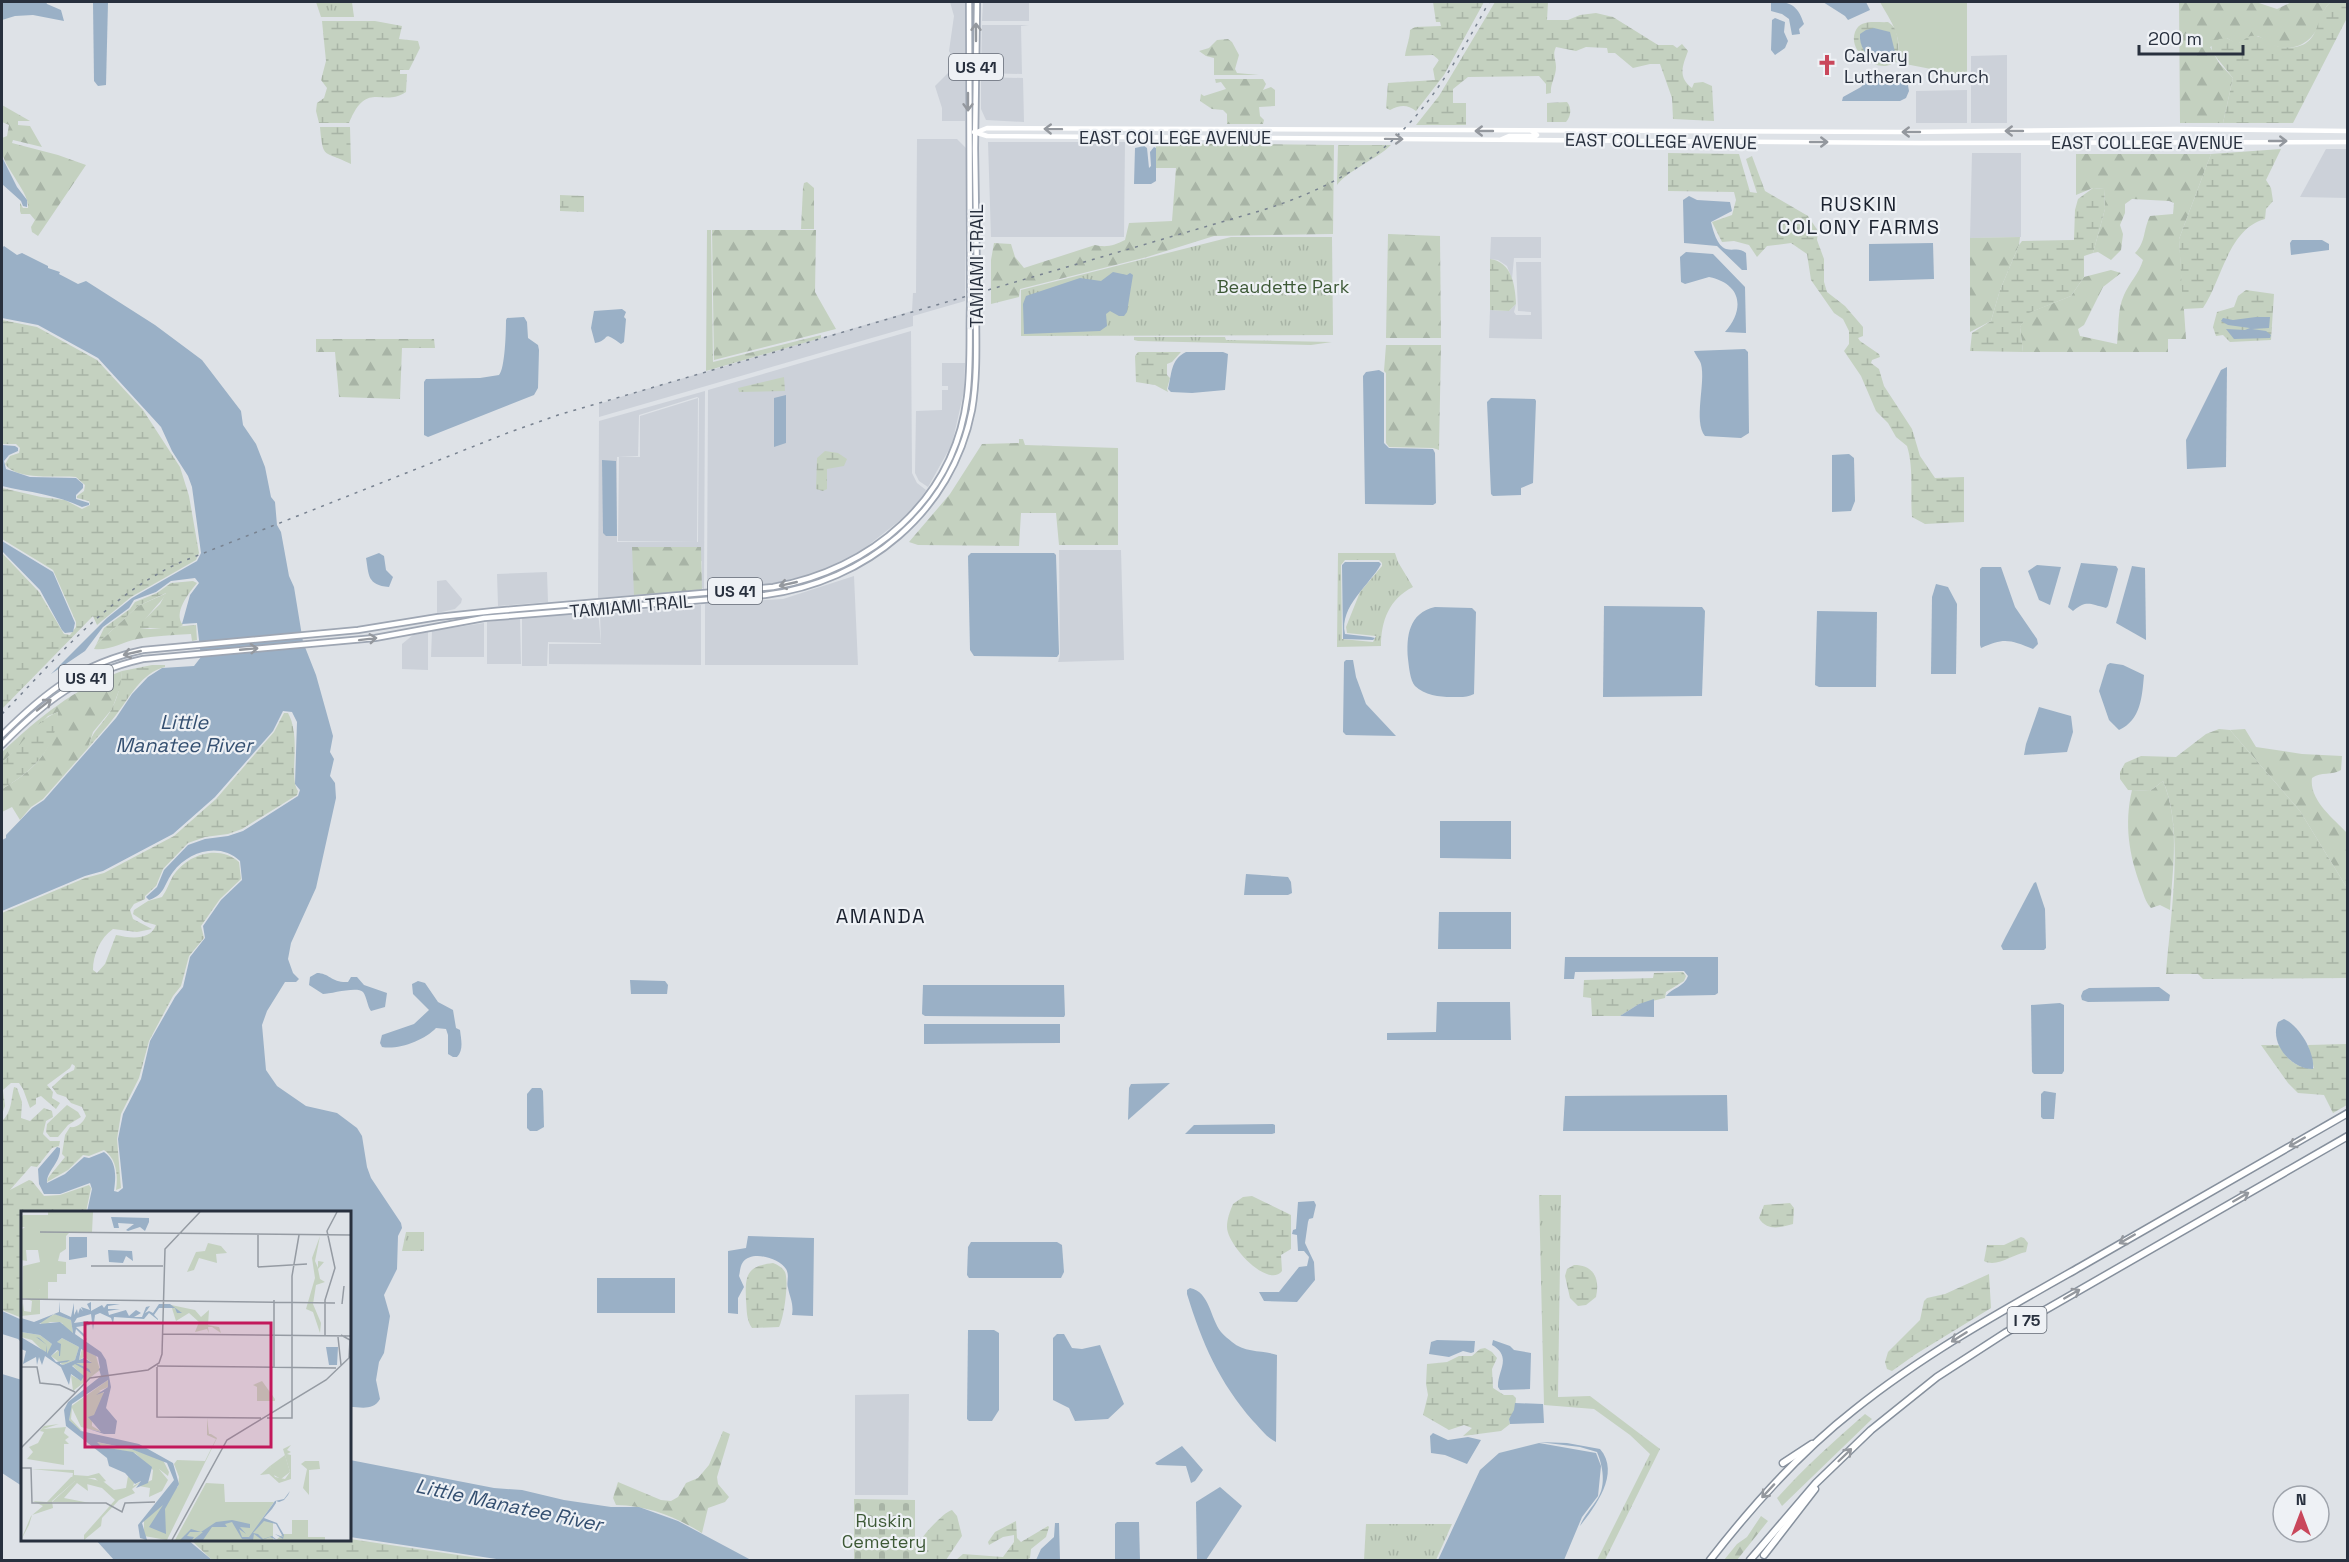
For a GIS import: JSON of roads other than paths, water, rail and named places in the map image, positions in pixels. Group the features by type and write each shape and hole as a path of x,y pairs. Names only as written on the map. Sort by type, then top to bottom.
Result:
{"highway":[{"name":"I 75","path":"1710,1560 1762,1497 1852,1411 1897,1378 1962,1335 2348,1113"},
{"name":"I 75","path":"1750,1560 1789,1512 1871,1430 1969,1355 2348,1136"},
{"path":"1783,1463 1825,1436"},
{"path":"1764,1554 1830,1470"}],"main road":[{"name":"TAMIAMI TRAIL","path":"2,735 45,694 89,667 131,652 189,644 358,630 465,613 773,587 815,578 840,568 873,549 903,524 922,502 948,460 960,429 967,398 970,306 969,2"},
{"name":"TAMIAMI TRAIL","path":"2,745 37,710 81,680 125,663 159,656 375,638 484,618 778,594 818,584 843,574 879,553 905,531 929,504 953,465 964,438 974,397 976,2"},
{"path":"969,66 976,75"},
{"name":"EAST COLLEGE AVENUE","path":"968,132 987,128 1914,132 2348,130"},
{"path":"1255,130 1256,136 1260,138"},
{"path":"1532,130 1543,140 1551,133 1572,134 1587,130"},
{"name":"EAST COLLEGE AVENUE","path":"975,132 987,136 1500,140 1940,143 2348,142"},
{"path":"1500,140 1509,136 1537,135"}],"water":[{"path":"2,2 46,2 61,10 64,21 33,15 15,16 2,20"},
{"path":"93,2 108,2 106,85 98,86 94,81"},
{"path":"1771,2 1783,2 1796,8 1804,24 1799,29 1800,34 1792,35 1789,19 1771,11"},
{"path":"1823,2 1866,2 1870,10 1848,20"},
{"path":"1775,18 1785,22 1784,32 1788,41 1785,48 1775,55 1771,50 1772,20"},
{"path":"1874,28 1890,32 1895,52 1890,60 1876,62 1866,54 1862,47 1860,34"},
{"path":"1868,78 1907,80 1909,91 1906,98 1900,101 1842,101 1843,97 1861,87"},
{"path":"1144,146 1147,148 1149,168 1151,166 1150,152 1154,147 1156,148 1156,181 1151,184 1134,184 1135,148"},
{"path":"2,157 17,187 27,200 27,207 23,206 21,201 2,184"},
{"path":"1689,196 1697,200 1730,202 1732,211 1711,222 1720,245 1729,250 1741,250 1746,253 1747,270 1742,270 1717,246 1684,243 1683,200"},
{"path":"2292,240 2322,240 2329,244 2329,250 2291,255"},
{"path":"1933,243 1934,279 1869,281 1869,244"},
{"path":"4,246 17,255 22,253 78,284 86,281 155,325 202,360 241,411 243,425 256,444 265,467 271,497 275,502 277,525 281,532 289,576 294,587 303,642 316,675 333,736 330,752 334,759 330,776 335,783 336,798 316,888 291,943 288,959 293,973 299,979 296,982 285,982 267,1011 262,1025 266,1070 277,1086 306,1106 337,1113 357,1128 362,1136 371,1178 401,1223 402,1228 398,1236 397,1269 384,1295 390,1316 384,1353 379,1362 376,1380 380,1399 370,1407 351,1407 351,1211 87,1211 92,1189 90,1183 60,1194 44,1194 39,1184 38,1169 57,1147 60,1148 60,1153 47,1183 65,1174 84,1157 89,1158 104,1152 113,1165 114,1191 118,1192 123,1188 118,1139 123,1114 141,1079 150,1041 183,987 190,957 205,938 203,926 221,900 242,880 240,861 223,852 196,854 173,872 158,895 149,900 146,897 157,887 164,870 188,845 243,831 298,796 300,790 295,784 297,722 292,712 283,711 273,731 215,797 173,834 103,871 85,876 2,911 2,840 32,808 44,800 116,718 132,694 148,677 162,668 194,666 201,657 197,623 182,624 190,595 199,583 195,578 171,581 156,592 134,600 129,608 103,627 85,651 51,674 107,618 132,598 197,561 201,553 192,487 161,427 98,358 38,325 2,318 2,248"},
{"path":"1686,252 1713,254 1745,287 1746,333 1725,332 1736,315 1737,306 1734,291 1728,285 1709,277 1685,284 1681,282 1680,257"},
{"path":"1113,272 1133,275 1127,312 1124,316 1110,311 1106,314 1107,326 1100,331 1024,334 1023,304 1026,296 1080,278 1101,281"},
{"path":"622,309 626,312 624,342 621,344 608,336 595,343 591,328 594,311"},
{"path":"524,317 527,322 528,338 538,345 539,350 538,388 534,395 428,437 424,435 424,382 426,379 480,378 499,375 504,358 506,320 507,318"},
{"path":"2270,317 2269,328 2252,329 2266,331 2271,335 2270,338 2234,339 2226,329 2250,328 2228,325 2221,321 2223,318 2233,320"},
{"path":"1745,349 1748,352 1749,433 1741,438 1705,436 1700,421 1702,372 1694,351"},
{"path":"1186,352 1228,354 1225,390 1171,392 1168,389 1172,368 1177,359"},
{"path":"2227,367 2226,467 2187,469 2186,440 2221,370"},
{"path":"1379,370 1384,373 1384,443 1389,448 1433,449 1436,503 1433,505 1365,504 1363,376 1366,372"},
{"path":"786,395 786,443 774,447 774,398"},
{"path":"1491,398 1535,399 1536,401 1533,483 1521,488 1521,495 1493,496 1491,494 1487,402"},
{"path":"2,445 18,448 18,451 9,455 4,461 6,469 30,477 76,478 83,484 83,488 76,495 76,499 89,503 89,505 82,507 53,497 2,486"},
{"path":"1849,454 1854,458 1855,501 1851,511 1832,512 1832,455"},
{"path":"602,460 616,461 617,536 606,536 603,533"},
{"path":"2,541 53,572 75,623 73,632 65,633 62,630 40,590 2,551"},
{"path":"379,553 384,556 386,570 393,577 389,587 377,584 370,578 366,558"},
{"path":"971,553 1054,553 1056,555 1059,654 1057,657 974,656 970,650 968,556"},
{"path":"1345,562 1379,562 1381,564 1351,605 1344,624 1345,634 1375,638 1373,640 1343,639 1342,565"},
{"path":"2081,563 2116,566 2118,569 2106,608 2085,604 2073,611 2068,607"},
{"path":"2037,565 2061,567 2050,605 2039,600 2028,571"},
{"path":"2132,566 2145,568 2146,640 2116,623"},
{"path":"1982,567 2001,567 2015,607 2037,639 2038,644 2033,649 2007,641 1996,642 1981,648 1980,569"},
{"path":"1936,584 1948,587 1957,604 1956,674 1931,674 1932,597"},
{"path":"1604,606 1702,607 1705,611 1702,696 1603,697"},
{"path":"1435,607 1472,608 1476,612 1474,694 1466,697 1432,695 1415,686 1412,680 1408,650 1411,627 1420,614"},
{"path":"1817,611 1877,612 1876,687 1819,687 1815,685"},
{"path":"1353,660 1356,677 1366,704 1396,736 1346,735 1343,732 1344,662"},
{"path":"2110,663 2123,665 2144,675 2141,699 2136,714 2126,726 2119,730 2109,720 2099,691 2107,665"},
{"path":"2039,707 2071,716 2073,732 2067,752 2024,755"},
{"path":"1440,821 1511,821 1511,859 1440,858"},
{"path":"1246,874 1288,877 1292,893 1288,895 1244,895"},
{"path":"2036,882 2045,909 2046,948 2044,950 2003,950 2001,946"},
{"path":"1439,912 1511,912 1511,949 1438,949"},
{"path":"1565,957 1718,957 1718,993 1715,995 1666,996 1686,980 1688,976 1684,971 1575,972 1574,979 1564,979"},
{"path":"317,973 343,982 348,982 351,977 357,977 364,985 387,993 385,1007 371,1011 360,990 323,994 309,985 310,977"},
{"path":"630,980 665,981 668,985 667,994 631,994"},
{"path":"418,981 425,983 438,1002 453,1010 461,1041 461,1051 457,1057 448,1054 446,1029 436,1028 425,1036 404,1045 382,1047 380,1043 382,1035 414,1024 429,1010 413,994 412,984"},
{"path":"923,985 1064,985 1065,1015 1064,1017 925,1016 922,1014"},
{"path":"2159,987 2170,995 2169,1001 2088,1002 2082,1000 2081,996 2083,991 2089,988"},
{"path":"1654,999 1654,1017 1620,1016 1639,1004"},
{"path":"1437,1002 1510,1002 1511,1040 1387,1040 1387,1033 1436,1032"},
{"path":"2060,1003 2064,1005 2064,1071 2062,1074 2034,1074 2032,1072 2031,1005"},
{"path":"2284,1019 2301,1034 2312,1055 2313,1069 2297,1065 2279,1046 2276,1030 2278,1022"},
{"path":"924,1024 1060,1024 1060,1043 924,1044"},
{"path":"1170,1083 1128,1120 1131,1084"},
{"path":"532,1088 541,1088 543,1091 544,1127 537,1131 530,1131 527,1128 527,1094"},
{"path":"2044,1091 2056,1093 2054,1119 2041,1117 2041,1094"},
{"path":"1727,1095 1728,1131 1563,1131 1565,1096"},
{"path":"1273,1124 1275,1133 1272,1134 1185,1134 1194,1125"},
{"path":"1314,1201 1316,1205 1313,1218 1308,1222 1305,1243 1314,1262 1315,1280 1297,1302 1264,1301 1259,1292 1279,1292 1299,1267 1307,1266 1309,1257 1304,1251 1298,1251 1297,1235 1292,1234 1296,1229 1298,1202"},
{"path":"748,1236 814,1238 813,1316 792,1315 786,1269 772,1259 759,1256 747,1258 742,1264 739,1276 744,1287 738,1298 738,1314 728,1313 728,1251 746,1248"},
{"path":"971,1242 1057,1242 1062,1245 1064,1272 1061,1278 969,1278 967,1275 968,1247"},
{"path":"597,1278 675,1278 675,1313 597,1313"},
{"path":"1190,1288 1202,1295 1217,1326 1237,1346 1277,1355 1276,1442 1253,1421 1221,1377 1193,1312 1187,1294"},
{"path":"2,1311 21,1320 21,1342 2,1334"},
{"path":"968,1330 994,1330 999,1333 999,1410 992,1421 969,1421 967,1419"},
{"path":"1057,1334 1064,1334 1072,1348 1082,1349 1100,1345 1124,1404 1108,1419 1075,1421 1069,1408 1053,1400 1053,1338"},
{"path":"1437,1340 1475,1341 1474,1352 1463,1351 1449,1357 1429,1354 1431,1342"},
{"path":"1493,1340 1510,1346 1514,1350 1531,1353 1530,1389 1500,1390 1498,1381 1503,1359 1502,1354 1492,1345"},
{"path":"2,1374 21,1380 21,1485 2,1473"},
{"path":"1515,1403 1543,1404 1544,1423 1510,1424 1509,1419"},
{"path":"1433,1433 1448,1440 1468,1437 1481,1440 1467,1464 1445,1455 1431,1453 1430,1436"},
{"path":"1539,1442 1567,1443 1600,1449 1606,1458 1608,1468 1604,1489 1580,1526 1598,1498 1602,1487 1602,1469 1597,1452 1580,1447"},
{"path":"1539,1443 1596,1453 1601,1466 1598,1496 1582,1517 1564,1560 1438,1560 1480,1470 1499,1453"},
{"path":"1182,1446 1203,1470 1191,1483 1186,1466 1155,1463"},
{"name":"Little Manatee River","path":"351,1460 494,1488 522,1490 564,1500 611,1507 639,1507 678,1521 751,1560 503,1560 351,1537"},
{"path":"1220,1487 1242,1506 1206,1560 1197,1560 1196,1502"},
{"path":"1117,1522 1139,1522 1140,1560 1115,1560 1115,1524"},
{"path":"1055,1523 1059,1523 1060,1560 1036,1560 1041,1549 1054,1537"},
{"path":"97,1541 189,1541 212,1560 114,1560"}],"railway":[{"path":"2,714 85,629 107,610 130,592 181,562 558,415 1263,210 1306,194 1343,176 1374,156 1400,133 1446,76 1489,2"}],"place":[{"name":"Calvary Lutheran Church","path":"1827,65"}],"district":[{"name":"RUSKIN COLONY FARMS","path":"1859,216"},
{"name":"AMANDA","path":"881,916"}],"park label":[{"name":"Beaudette Park","path":"1283,286"},
{"name":"Ruskin Cemetery","path":"884,1530"}]}
